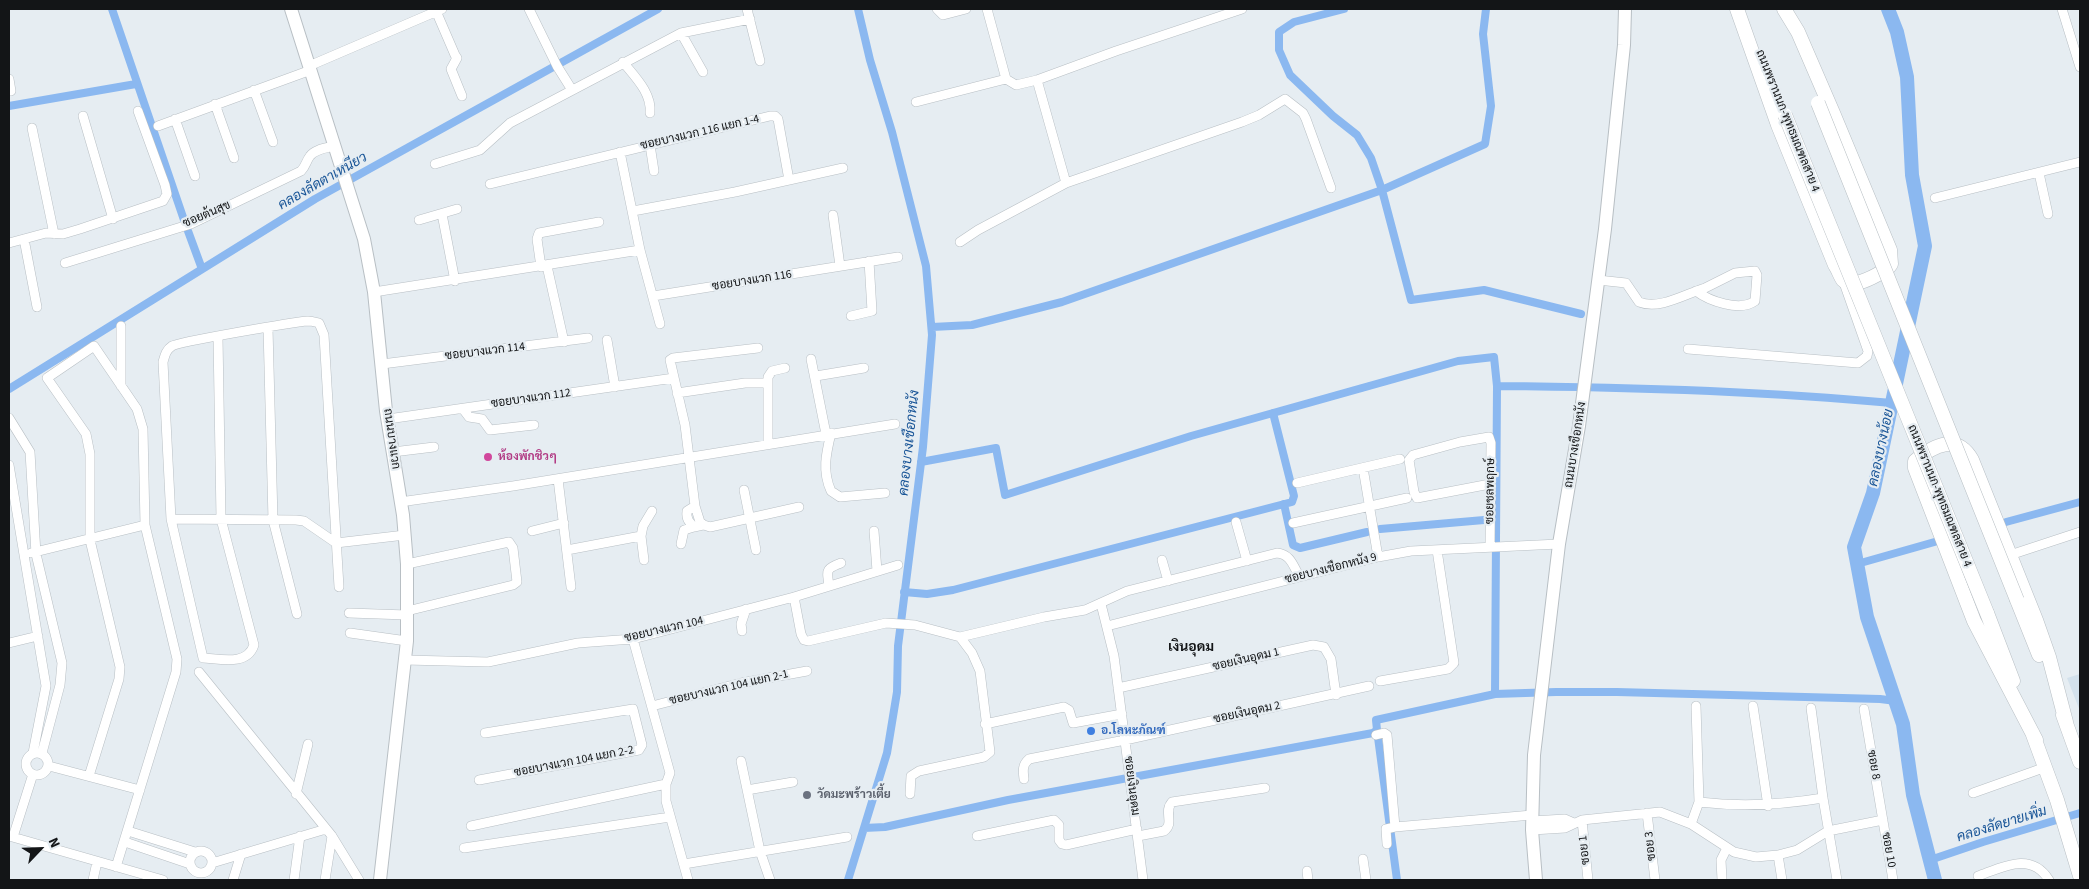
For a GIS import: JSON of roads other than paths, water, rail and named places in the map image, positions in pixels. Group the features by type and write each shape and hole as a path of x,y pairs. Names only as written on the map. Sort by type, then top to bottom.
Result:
{"main road":[{"name":"ถนนบางแวก","path":"291,9 364,239 374,292 388,420 405,535 407,641 380,880"},
{"name":"ถนนบางเชือกหนัง","path":"1536,880 1532,822 1534,755 1542,676 1559,544 1570,486 1587,371 1624,45 1625,9"},
{"path":"1737,9 1778,125 1836,265 1843,280 1860,282 1874,277 1888,268 1891,258 1834,113 1798,32 1782,9"},
{"name":"ถนนพรานนก-พุทธมณฑลสาย 4","path":"1742,9 1987,613 2046,767 2080,876"},
{"path":"1782,9 2066,722 2080,762"},
{"path":"2036,740 1974,621 1915,468 1915,460 1923,454 1947,443 1957,444 1966,450 2043,638 2066,722"}],"street":[{"path":"529,9 557,66 572,90"},
{"path":"747,9 760,62"},
{"path":"937,9 942,15 966,9"},
{"path":"987,9 1006,79 1016,85 1037,80 1116,51 1242,9"},
{"path":"2062,9 2080,66"},
{"path":"158,126 310,68 439,10 456,58 451,69 462,96"},
{"path":"435,164 480,150 510,123 681,33 750,19"},
{"path":"681,33 703,72"},
{"path":"624,62 646,94 651,104 650,113"},
{"path":"9,79 11,91"},
{"path":"916,102 1006,79"},
{"path":"1037,80 1066,183"},
{"path":"254,90 273,142"},
{"path":"960,242 978,230 1066,183 1242,122 1259,115 1280,100 1285,99 1303,113 1331,188"},
{"path":"215,104 234,158"},
{"path":"9,243 46,234 80,230 160,204 167,194 138,111"},
{"path":"83,116 113,219"},
{"name":"ซอยบางแวก 116 แยก 1-4","path":"490,184 650,144 775,116 778,119 789,180"},
{"path":"175,119 195,176"},
{"path":"32,128 54,234"},
{"path":"650,144 654,171"},
{"name":"ซอยต้นสุข","path":"65,263 191,224 301,171 315,151 334,146"},
{"path":"620,152 640,250 660,324"},
{"path":"1935,198 2080,162"},
{"path":"633,211 843,168"},
{"path":"2038,173 2048,214"},
{"path":"419,220 457,209"},
{"path":"442,214 455,280"},
{"path":"833,215 840,266"},
{"path":"564,342 537,239 539,233 599,222"},
{"path":"24,239 37,307"},
{"path":"374,292 640,250"},
{"name":"ซอยบางแวก 116","path":"653,296 898,257"},
{"path":"852,316 872,311 869,261"},
{"path":"1598,280 1626,282 1637,300 1641,303 1667,302 1696,291 1705,288 1735,273 1756,271 1758,275 1755,301 1748,305 1718,303 1696,291"},
{"path":"1688,349 1858,363 1867,356 1868,351 1843,280"},
{"path":"218,337 221,520 254,645 252,653 242,660 203,658 171,519 164,362 166,353 174,345 218,337 268,328 310,321 319,323 324,335 339,586"},
{"path":"121,326 121,386"},
{"path":"268,328 273,520 298,614"},
{"name":"ซอยบางแวก 114","path":"382,364 588,338"},
{"path":"607,340 615,387"},
{"path":"89,776 119,678 120,667 90,539 90,454 88,440 48,378 94,346 137,408 143,429 145,525 177,659 176,672 116,867"},
{"path":"699,526 685,425 670,364 673,358 758,348"},
{"path":"811,359 829,434 824,467 831,492 840,497 885,493"},
{"path":"768,444 768,377 772,371 784,368"},
{"path":"816,376 864,368"},
{"name":"ซอยบางแวก 112","path":"388,420 674,378"},
{"path":"677,393 745,383 768,383"},
{"path":"463,409 469,417 482,419 490,430 534,425"},
{"path":"9,418 30,452 36,552 63,668 60,685 37,753 26,762 27,769 33,774 43,774 49,766"},
{"path":"400,502 558,479 689,456 895,424"},
{"name":"ซอยชลพฤกษ์","path":"1490,484 1417,498 1414,492 1409,460 1413,455 1423,452 1460,442 1489,437 1492,443 1490,484 1495,546"},
{"path":"393,452 434,447"},
{"path":"1297,483 1400,459"},
{"path":"9,465 46,686 37,753"},
{"path":"1364,468 1378,557"},
{"path":"558,479 571,587"},
{"path":"744,490 756,550"},
{"path":"1293,523 1407,498"},
{"path":"681,544 684,530 699,526 710,527 799,507"},
{"path":"644,560 641,536 643,526 652,511"},
{"path":"171,519 304,521 336,543 405,535"},
{"path":"1236,522 1247,561"},
{"path":"532,531 564,523"},
{"path":"24,555 145,525"},
{"path":"874,531 877,571"},
{"path":"2010,555 2080,532"},
{"path":"567,550 641,536"},
{"path":"349,613 407,613 513,585 517,582 513,548 509,542 407,564"},
{"name":"ซอยบางเชือกหนัง 9","path":"1108,626 1299,576 1411,551 1559,544"},
{"path":"1380,681 1448,669 1454,663 1438,550"},
{"path":"794,597 801,634 804,640 808,641 886,623 916,625 960,637 1044,617 1085,610 1127,591 1277,553 1284,554 1289,558 1299,576"},
{"path":"1162,560 1168,581"},
{"path":"829,586 827,572 829,568 841,563"},
{"name":"ซอยบางแวก 104","path":"405,660 488,662 578,643 633,639 794,597 898,565"},
{"name":"ซอยเงินอุดม","path":"1100,604 1108,626 1118,688 1144,880"},
{"path":"742,631 741,624 746,610"},
{"path":"350,633 407,641"},
{"path":"9,643 38,636"},
{"path":"910,794 911,776 919,770 988,756 990,752 980,670 977,662 960,637"},
{"path":"633,639 670,773 666,784 666,801 688,880"},
{"name":"ซอยเงินอุดม 1","path":"1118,688 1313,645 1324,647 1331,659 1336,695"},
{"name":"ซอยบางแวก 104 แยก 2-1","path":"653,710 742,683 807,671"},
{"path":"199,672 329,833 359,880"},
{"name":"ซอยเงินอุดม 2","path":"1024,779 1022,769 1029,759 1336,695 1369,686"},
{"path":"1691,824 1699,802 1696,706"},
{"path":"1753,706 1768,806"},
{"path":"485,733 633,708 636,719 653,710"},
{"path":"986,724 1064,708 1069,710 1073,724 1122,714"},
{"path":"1811,708 1823,798 1837,880"},
{"name":"ซอย 8","path":"1864,709 1883,820"},
{"name":"ซอยบางแวก 104 แยก 2-2","path":"478,780 639,750 642,745 636,719"},
{"path":"1380,734 1386,735 1393,827"},
{"path":"296,794 308,744"},
{"path":"37,753 47,758 49,766"},
{"path":"741,761 760,851 770,880"},
{"path":"49,766 140,790"},
{"path":"1974,793 2046,767"},
{"path":"33,774 11,837 151,879 162,880"},
{"path":"747,790 793,782"},
{"path":"470,826 666,784"},
{"path":"977,836 1054,820 1058,825 1059,840 1062,844 1066,845 1137,833 1164,831 1168,829 1170,824 1168,810 1172,802 1264,788"},
{"path":"1699,802 1730,806 1768,806 1823,798"},
{"path":"1388,844 1386,832 1393,827 1532,822 1564,819 1578,821 1660,812 1691,824 1734,852 1756,857 1778,856 1797,850 1828,831 1883,820"},
{"name":"ซอย 3","path":"1647,813 1654,880"},
{"path":"464,848 670,817"},
{"name":"ซอย 10","path":"1883,820 1893,880"},
{"name":"ซอย 1","path":"1578,821 1588,880"},
{"path":"128,831 195,852"},
{"path":"212,864 208,853 202,850 195,852 190,857 190,864 194,871 201,873 208,870 212,864 241,854 300,836 329,833"},
{"path":"324,880 329,833"},
{"path":"294,880 300,836"},
{"path":"684,864 847,837"},
{"path":"125,842 190,864"},
{"path":"1722,880 1721,860 1728,848"},
{"path":"233,880 241,854"},
{"path":"1778,856 1782,880"},
{"path":"1363,859 1366,880"},
{"path":"93,880 97,862"},
{"path":"1978,876 2019,863 2027,863 2044,872 2049,880"}],"waterway":[{"path":"112,9 184,220"},
{"name":"คลองลัดตาเหนียว","path":"9,389 315,199 658,9"},
{"name":"คลองบางเชือกหนัง","path":"848,880 887,753 897,692 898,646 923,447 932,335 926,266 858,9"},
{"path":"1344,9 1294,22 1279,32 1279,50 1290,75 1333,116 1357,135 1371,158 1382,190 1411,300 1484,290 1581,314"},
{"path":"932,327 972,325 1062,302 1382,190 1485,144 1491,106 1483,34 1486,9"},
{"name":"คลองบางน้อย","path":"1888,9 1897,32 1907,77 1912,175 1925,246 1873,493 1854,547 1867,617 1903,724 1913,795 1935,880"},
{"path":"9,106 136,84"},
{"path":"188,231 202,269"},
{"path":"921,462 996,448 1005,495 1191,436 1458,361 1494,357 1497,386 1695,390 1794,395 1892,403"},
{"path":"1495,694 1497,386"},
{"path":"904,592 927,594 953,590 1292,502 1294,496 1273,413"},
{"path":"2006,522 2080,502"},
{"path":"1284,504 1293,545 1300,548 1367,532"},
{"path":"1380,529 1484,520"},
{"path":"1857,564 1938,541"},
{"path":"864,828 885,827 1008,800 1373,733 1377,730 1376,720 1495,694 1617,692 1896,701"},
{"path":"1377,730 1397,880"},
{"name":"คลองลัดยายเพิ่ม","path":"1930,860 2080,813"}],"place":[{"name":"ห้องพักชิวๆ","path":"488,457"},
{"name":"อ.โลหะภัณฑ์","path":"1091,731"},
{"name":"วัดมะพร้าวเตี้ย","path":"807,795"}],"district":[{"name":"เงินอุดม","path":"1191,648"}]}
